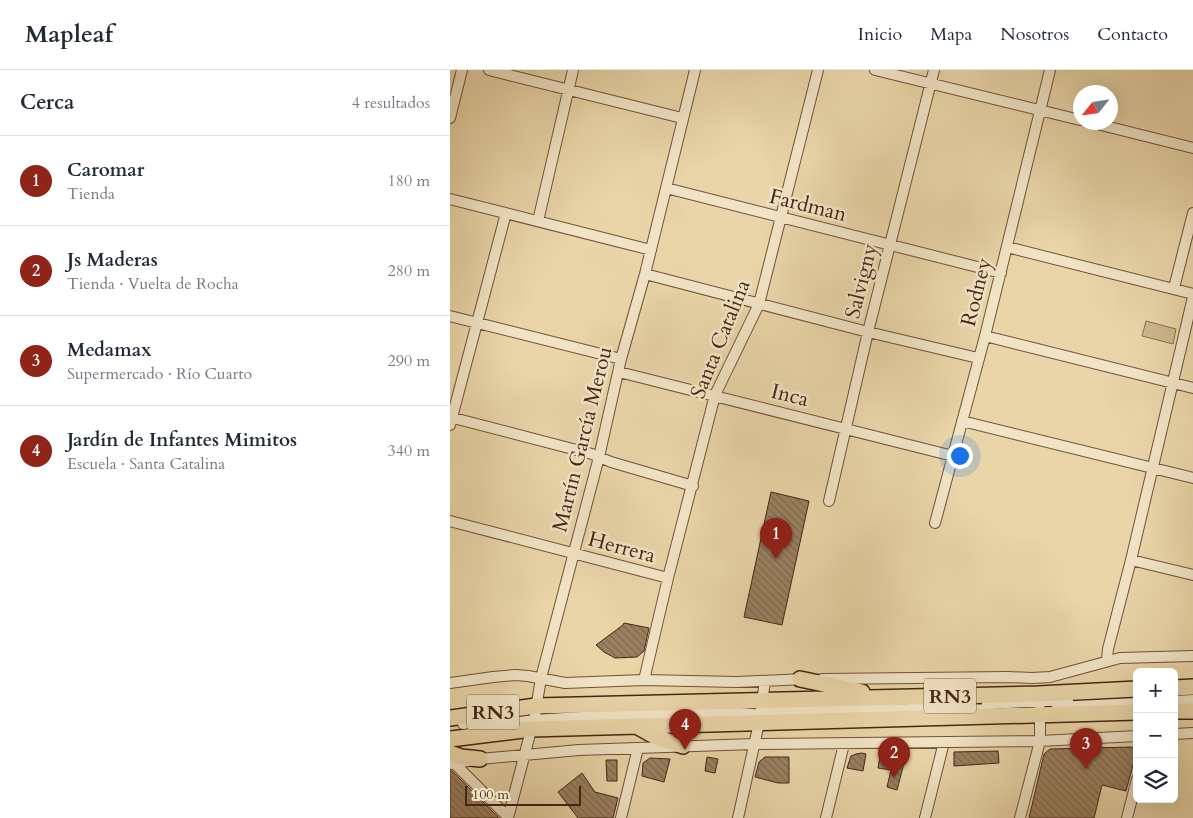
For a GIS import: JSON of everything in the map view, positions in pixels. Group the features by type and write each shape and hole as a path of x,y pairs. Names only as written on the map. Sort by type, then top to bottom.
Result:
{"highway":[{"path":"800,679 888,698"},
{"path":"1178,688 1193,687"},
{"name":"RN3","path":"450,718 534,718 1039,705 1133,691"},
{"name":"RN3","path":"450,739 534,718 636,726 888,698 1133,712"},
{"path":"636,726 656,737 682,746"},
{"path":"452,760 461,757 480,759"}],"street":[{"path":"450,118 462,70"},
{"path":"488,70 682,118"},
{"path":"538,221 573,70"},
{"name":"Martín García Merou","path":"508,818 534,718 541,678 599,457 621,360 645,274 695,70"},
{"name":"Santa Catalina","path":"644,680 715,396 759,304 818,70"},
{"path":"875,70 1073,118"},
{"name":"Salvigny","path":"829,501 868,332 934,70"},
{"name":"Rodney","path":"935,523 1001,273 1050,70"},
{"path":"1118,129 1193,148"},
{"name":"Fardman","path":"666,188 1001,273"},
{"path":"450,199 651,250"},
{"path":"506,213 451,420 592,454 610,462 693,486"},
{"path":"1174,288 1193,213"},
{"path":"1007,247 1174,288 1193,296 1131,560 1108,649 1107,660"},
{"path":"645,274 868,332 978,358"},
{"path":"450,316 621,360"},
{"path":"985,336 1193,388"},
{"name":"Inca","path":"619,372 953,456"},
{"path":"962,421 1193,478"},
{"name":"Herrera","path":"450,521 668,578"},
{"path":"1131,560 1193,575"},
{"path":"450,683 515,675 565,683 644,680 765,681 800,679 1032,678 1061,674 1107,660 1129,657 1193,656"},
{"path":"738,818 761,712 765,681"},
{"path":"1178,694 1193,693"},
{"path":"761,712 774,716 937,711 1039,705 1133,696"},
{"path":"1039,705 1133,703"},
{"path":"1020,818 1040,741 1039,705"},
{"path":"450,725 534,718"},
{"path":"450,733 534,718"},
{"path":"1178,734 1193,733"},
{"path":"480,759 579,750 682,746 1040,741 1133,736"},
{"path":"925,818 944,742"},
{"path":"826,818 844,744"},
{"path":"620,818 638,748"},
{"path":"452,760 508,818"},
{"path":"1127,818 1133,795"}],"shaded area":[{"path":"1146,321 1176,329 1173,344 1142,336"}],"building":[{"path":"771,492 809,501 782,625 744,617"},
{"path":"624,623 649,628 644,651 637,657 615,658 596,645"},
{"path":"1132,747 1133,765 1126,791 1102,785 1094,818 1029,818 1044,754 1050,749"},
{"path":"881,751 894,754 893,760 904,763 897,790 887,787 891,770 878,768"},
{"path":"998,751 999,763 954,766 954,752"},
{"path":"862,753 866,754 863,771 847,768 851,756"},
{"path":"707,757 718,759 715,773 705,771"},
{"path":"765,757 789,757 789,783 778,783 755,777 759,762"},
{"path":"650,758 670,759 664,782 642,776 643,763"},
{"path":"606,760 617,760 617,781 607,781"},
{"path":"450,771 452,771 499,818 450,818"},
{"path":"582,773 595,792 618,798 613,818 578,818 558,792"}],"place":[{"name":"Caromar","path":"776,559"},
{"name":"Jardín de Infantes Mimitos","path":"685,750"},
{"name":"Medamax","path":"1086,769"},
{"name":"Js Maderas","path":"894,778"}]}
